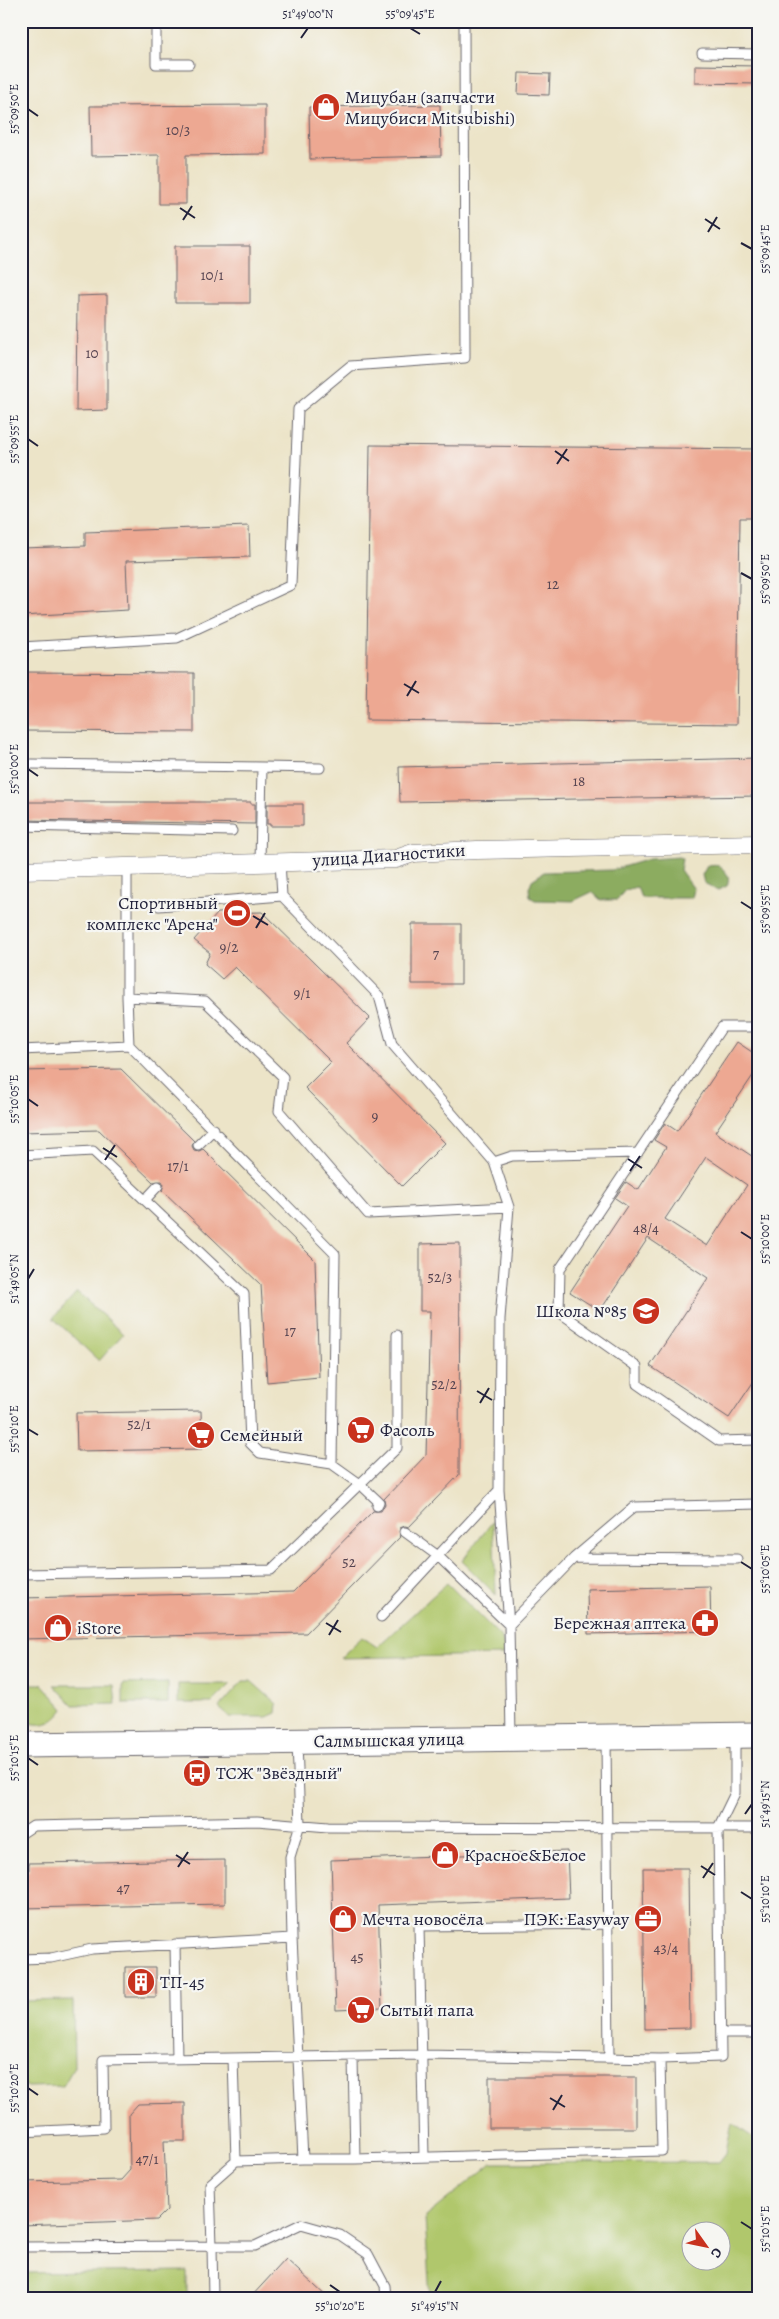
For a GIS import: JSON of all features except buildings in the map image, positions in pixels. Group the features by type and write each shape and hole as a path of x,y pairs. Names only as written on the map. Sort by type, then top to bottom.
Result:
{"main road":[{"name":"Салмышская улица","path":"21,1745 746,1736"}],"street":[{"name":"улица Диагностики","path":"21,870 396,859 413,853 477,850 758,844"}],"lane":[{"path":"156,21 156,64 189,64"},
{"path":"21,647 177,638 291,585 298,409 350,366 465,358 464,21"},
{"path":"702,52 758,54"},
{"path":"31,764 320,768"},
{"path":"260,862 262,767"},
{"path":"21,826 232,831"},
{"path":"280,861 282,896 379,996 392,1044 494,1162 509,1207 500,1319 499,1490 509,1625 511,1739"},
{"path":"128,866 127,997 129,1045 214,1129 335,1254 332,1464"},
{"path":"158,906 282,896"},
{"path":"127,997 205,1001 283,1077 279,1111 368,1214 509,1207"},
{"path":"758,1027 722,1027 560,1269 559,1312 637,1367 637,1384 719,1441 757,1440 758,1438"},
{"path":"21,1050 129,1045"},
{"path":"198,1145 214,1129"},
{"path":"21,1155 93,1151 244,1294 250,1443 260,1453 332,1464 360,1484 379,1502 377,1506"},
{"path":"494,1162 512,1156 638,1153"},
{"path":"145,1200 158,1186"},
{"path":"21,1574 271,1570 397,1448 397,1335"},
{"path":"381,1617 499,1490"},
{"path":"509,1625 574,1558 634,1507 758,1504"},
{"path":"405,1532 438,1556 509,1625"},
{"path":"574,1558 737,1559"},
{"path":"21,2132 104,2128 103,2060 421,2055 660,2059 721,2057 718,1828 735,1793 746,1736"},
{"path":"606,1737 610,1924 609,2058"},
{"path":"297,1742 300,1824 290,1857 303,2159"},
{"path":"21,1834 33,1826 257,1821 328,1828 758,1828"},
{"path":"424,2157 419,1926 610,1924"},
{"path":"21,1959 51,1958 92,1949 292,1938"},
{"path":"175,1944 177,2059"},
{"path":"722,2033 758,2033"},
{"path":"353,2057 355,2159"},
{"path":"233,2058 236,2160"},
{"path":"213,2298 210,2184 236,2160 355,2159 662,2151 660,2059"},
{"path":"21,2247 255,2246 301,2224 340,2235 368,2254 386,2286 386,2298"}],"green space":[{"path":"679,857 682,859 680,870 694,889 692,898 641,898 637,887 625,890 617,900 601,900 592,892 573,901 535,900 530,897 529,888 532,880 544,872 612,870 649,859"},
{"path":"719,865 726,872 728,879 727,886 718,890 704,883 702,875 707,866"},
{"path":"77,1292 123,1334 99,1361 53,1318"},
{"path":"493,1521 496,1595 462,1561"},
{"path":"447,1583 502,1638 505,1655 340,1658 362,1637 377,1647"},
{"path":"243,1681 251,1681 277,1704 276,1713 267,1717 230,1717 219,1708"},
{"path":"168,1683 168,1703 123,1703 123,1684"},
{"path":"21,1684 42,1684 64,1709 55,1719 46,1724 34,1724 21,1720"},
{"path":"178,1684 231,1684 212,1703 178,1703"},
{"path":"54,1685 114,1685 116,1704 73,1705"},
{"path":"73,2000 74,2067 63,2086 28,2087 21,2083 21,2001"},
{"path":"732,2123 758,2141 758,2298 430,2298 425,2217 492,2163 719,2162 726,2153"},
{"path":"187,2271 187,2298 21,2298 21,2273"}],"place":[{"name":"Мицубан (запчасти Мицубиси Mitsubishi)","path":"326,107"},
{"name":"Спортивный комплекс \"Арена\"","path":"237,913"},
{"name":"Школа №85","path":"646,1311"},
{"name":"Фасоль","path":"361,1430"},
{"name":"Семейный","path":"201,1435"},
{"name":"Бережная аптека","path":"705,1623"},
{"name":"iStore","path":"58,1628"},
{"name":"ТСЖ \"Звёздный\"","path":"197,1773"},
{"name":"Красное&Белое","path":"445,1855"},
{"name":"Мечта новосёла","path":"343,1919"},
{"name":"ПЭК: Easyway","path":"648,1919"},
{"name":"ТП-45","path":"141,1982"},
{"name":"Сытый папа","path":"361,2010"}]}
